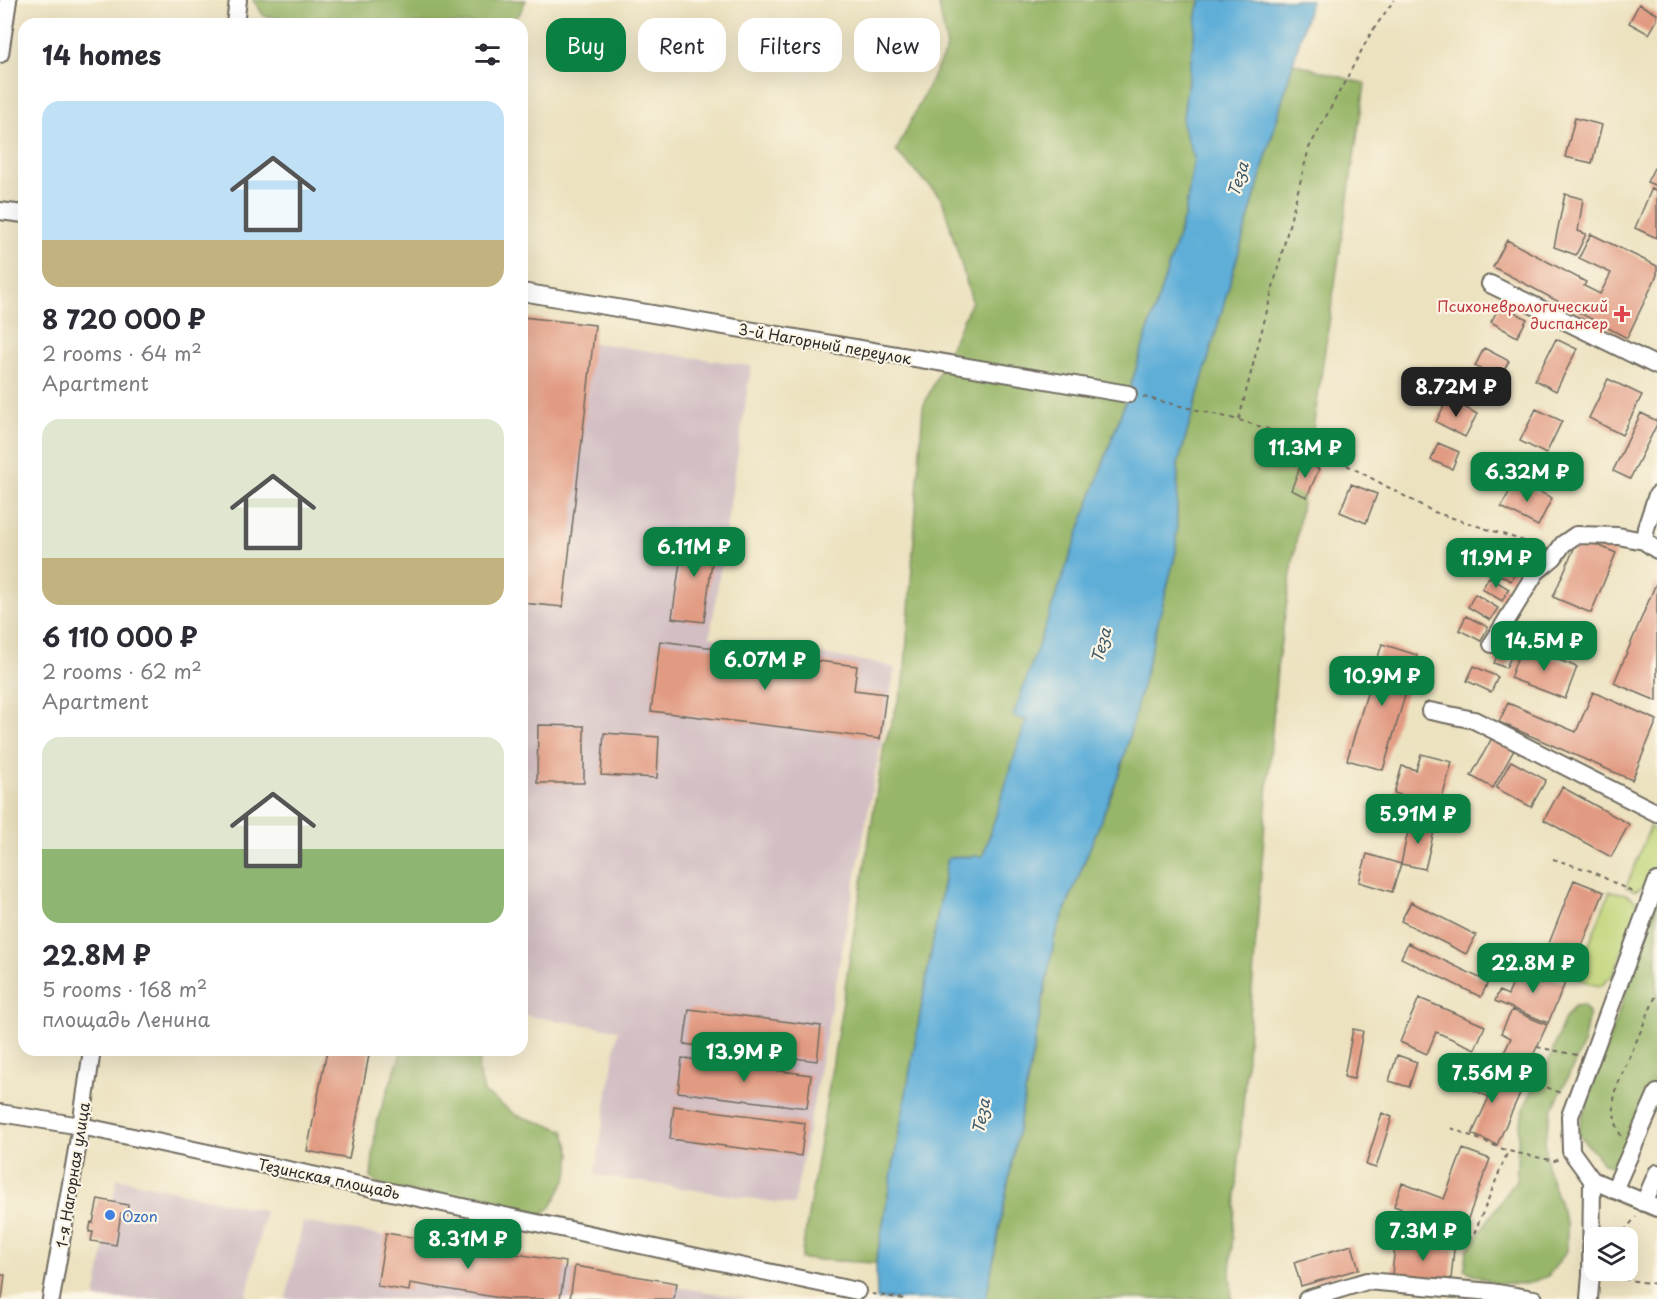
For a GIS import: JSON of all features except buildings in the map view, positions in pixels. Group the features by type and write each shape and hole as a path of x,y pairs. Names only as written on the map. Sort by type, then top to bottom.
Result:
{"street":[{"path":"0,54 8,0"},
{"path":"235,18 238,0"},
{"path":"0,211 18,213"},
{"path":"1490,284 1657,366"},
{"name":"3-й Нагорный переулок","path":"528,293 1128,394"},
{"path":"1492,644 1536,572 1554,557 1563,544 1576,535 1618,536 1650,546 1646,528 1657,495"},
{"path":"1430,711 1474,720 1657,813"},
{"path":"1657,881 1570,1116 1571,1151 1592,1180 1646,1209 1657,1173"},
{"name":"1-я Нагорная улица","path":"51,1299 91,1056"},
{"path":"1614,1190 1657,1093"},
{"name":"Тезинская площадь","path":"0,1113 81,1126 857,1291"},
{"path":"1592,1180 1592,1227"},
{"path":"1307,1299 1367,1281 1491,1292 1534,1299"},
{"path":"1588,1299 1591,1281"}],"path":[{"path":"1239,420 1309,148 1371,33 1394,0"},
{"path":"1128,394 1239,420 1297,438 1434,512 1542,547 1549,548 1563,544"},
{"path":"1553,858 1591,871 1649,901"},
{"path":"1633,1146 1621,1136 1615,1122 1613,1106 1615,1091 1657,993"},
{"path":"1537,1047 1592,1058"},
{"path":"1464,1053 1576,1100"},
{"path":"1451,1128 1508,1151 1555,1161 1571,1151"},
{"path":"1411,1227 1462,1246 1474,1234 1508,1151"},
{"path":"1629,1227 1646,1209"},
{"path":"1638,1281 1657,1284"},
{"path":"857,1291 904,1299"}],"shaded area":[{"path":"528,333 751,366 710,637 877,663 895,668 794,1205 595,1175 618,1030 528,1016"},
{"path":"117,1178 265,1211 246,1299 95,1299"},
{"path":"303,1222 748,1299 286,1299"}],"green space":[{"path":"253,0 526,0 519,15 513,18 283,18 264,16"},
{"path":"938,0 1201,0 1182,124 1194,158 1185,214 1128,394 1014,716 1027,719 983,856 948,857 876,1263 801,1259 884,746 904,683 923,407 972,301 942,199 896,151 935,72 940,72 940,62 947,48"},
{"path":"1293,63 1365,84 1277,668 1230,1273 1232,1299 986,1299 1055,936 1120,772 1176,552 1178,464"},
{"path":"1650,827 1657,832 1657,861 1648,884 1635,891 1626,887"},
{"path":"1610,891 1626,894 1636,901 1638,912 1613,975 1601,986 1590,984 1576,977"},
{"path":"1657,900 1657,1077 1617,1167 1604,1164 1577,1132"},
{"path":"1583,1005 1589,1013 1583,1046 1552,1110 1545,1139 1547,1168 1567,1225 1567,1251 1548,1276 1527,1284 1494,1283 1465,1270 1467,1250 1516,1180 1519,1126 1526,1103 1551,1056 1564,1020 1574,1006"},
{"path":"400,1056 481,1056 478,1069 484,1092 516,1115 564,1130 571,1154 568,1176 551,1207 540,1215 518,1214 475,1198 390,1191 371,1178 376,1124"}],"water":[{"name":"Теза","path":"1201,0 1311,0 1178,464 1176,552 1120,772 1055,936 986,1299 877,1299 876,1263 948,857 983,856 1026,720 1013,716 1128,394 1185,214 1194,158 1182,124"}],"place":[{"name":"Психоневрологический диспансер","path":"1622,314"},
{"name":"Ozon","path":"110,1215"}]}
